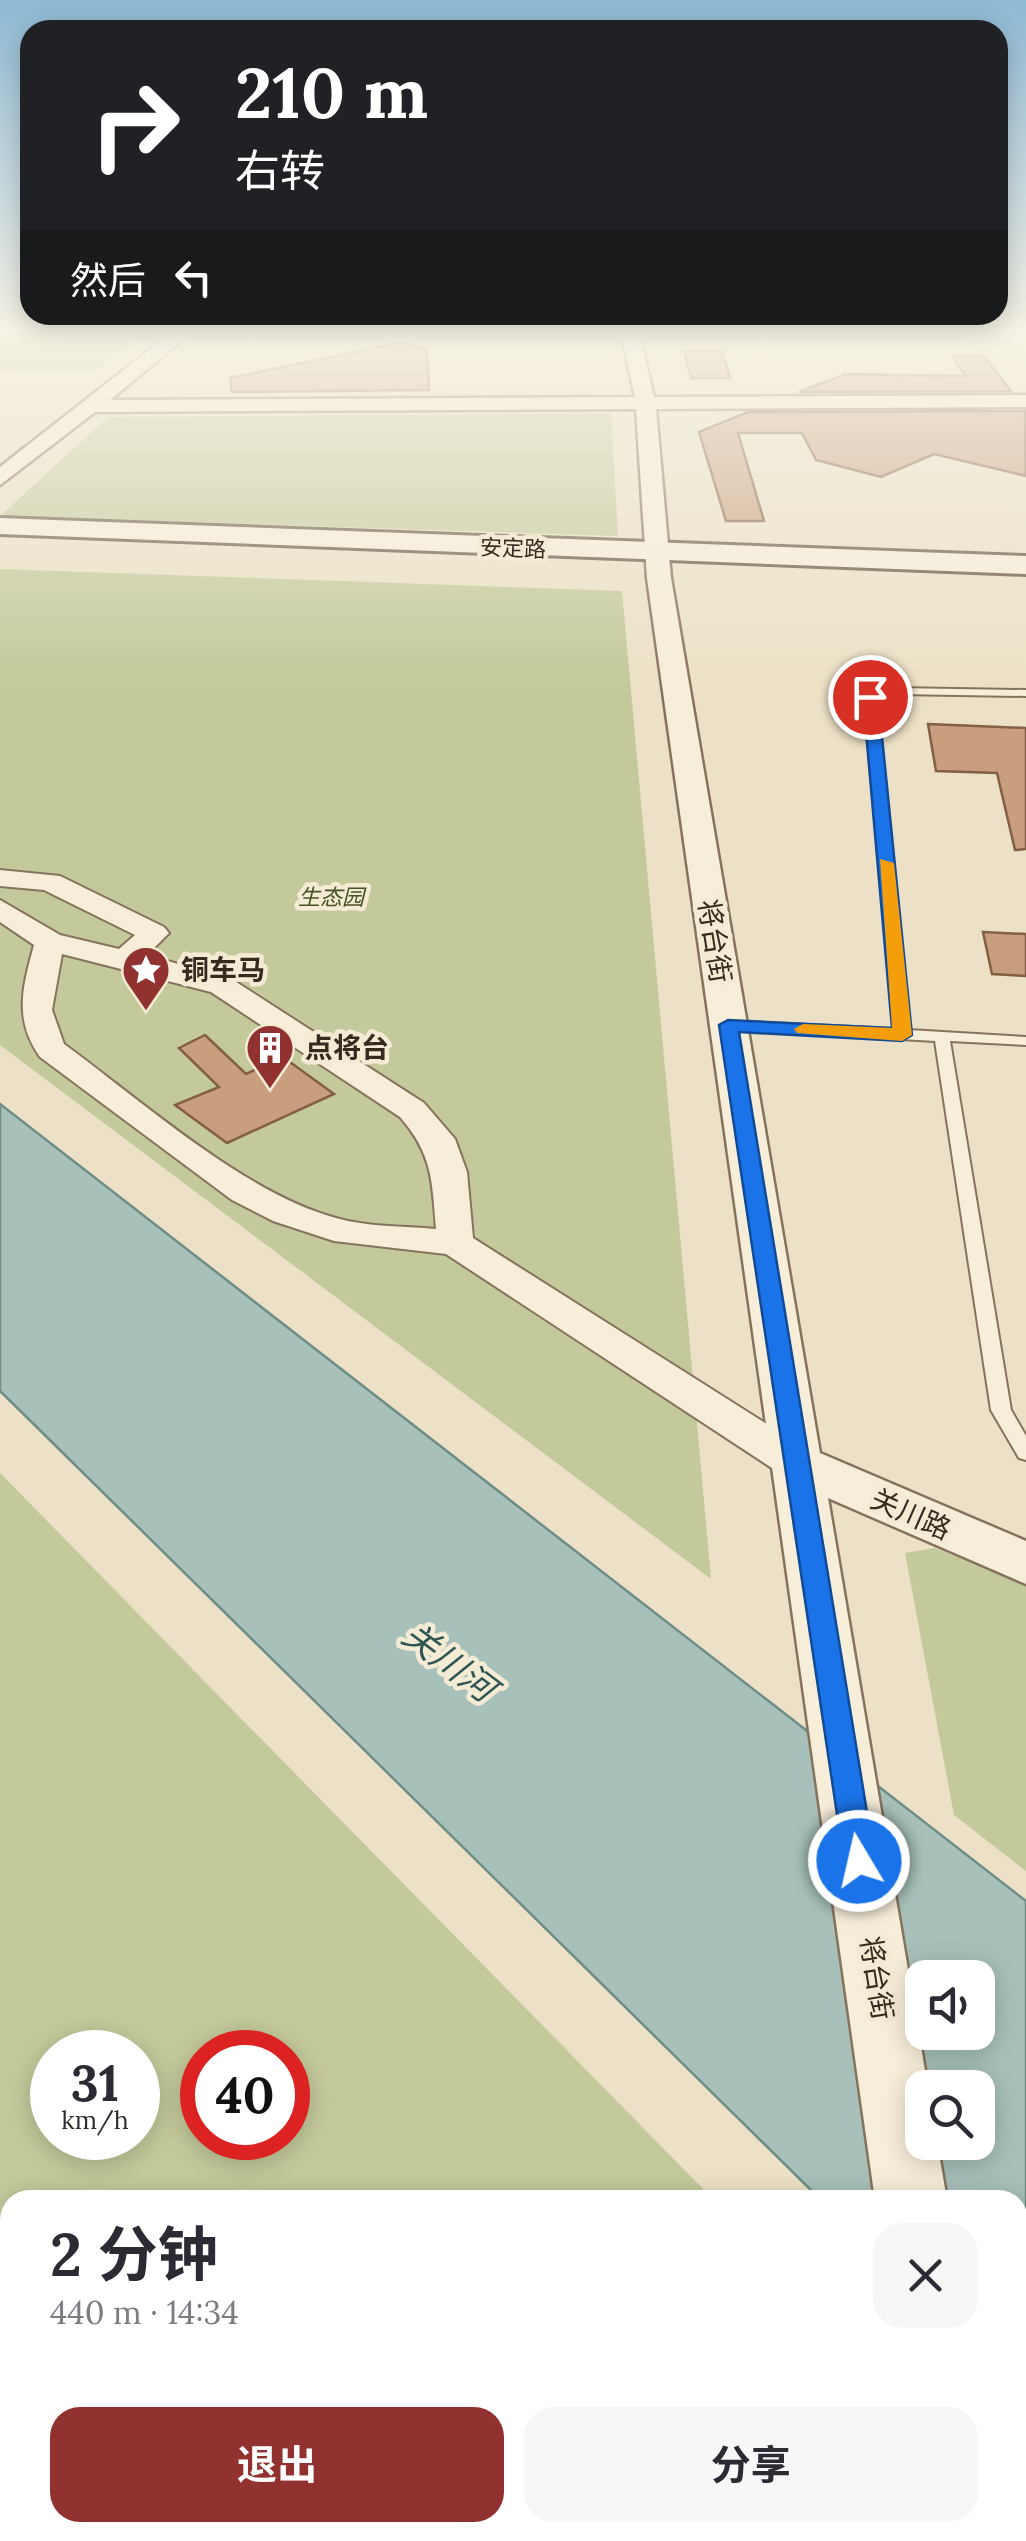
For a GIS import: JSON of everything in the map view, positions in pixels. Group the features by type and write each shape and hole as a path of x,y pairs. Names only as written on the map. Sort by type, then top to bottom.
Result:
{"main road":[{"name":"安定路","path":"0,526 1026,590"},
{"name":"安定路","path":"0,555 659,566 1026,564"}],"street":[{"path":"5,469 28,452"},
{"name":"将台街","path":"650,452 659,566 909,2190"},
{"path":"0,878 50,882 154,932 126,959"},
{"path":"0,909 50,942 222,986 412,1110 438,1138 449,1172 456,1244"},
{"path":"50,942 36,1000 35,1026 51,1050 245,1192 286,1213 334,1230 456,1244 796,1463"},
{"name":"关川路","path":"796,1463 1026,1564"}],"lane":[{"path":"902,1035 870,697 896,690 1026,694"},
{"path":"728,1025 1026,1041"},
{"path":"942,1037 1001,1410 1026,1453"}],"green space":[{"path":"70,452 613,452 618,536 0,516"},
{"name":"生态园","path":"0,569 622,591 711,1579 0,1045"},
{"path":"0,1473 704,2190 0,2190"},
{"path":"935,1548 1026,1585 1026,1871 954,1815 905,1553"}],"water":[{"name":"关川河","path":"0,1104 1026,1901 1026,2190 811,2190 0,1391"}],"building":[{"path":"705,452 743,452 764,521 726,521"},
{"path":"812,452 1026,452 1026,476 934,454 881,477 816,460"},
{"path":"928,724 1026,728 1026,849 1015,850 997,773 936,771"},
{"path":"983,932 1026,934 1026,976 992,974"},
{"name":"点将台","path":"205,1035 246,1074 283,1057 334,1094 227,1143 175,1105 219,1087 179,1048"}],"slow traffic":[{"path":"803,1029 902,1035 886,863"}],"place":[{"name":"铜车马","path":"146,1012"},
{"name":"点将台","path":"270,1090"}],"route":[{"path":"859,1861 728,1025 902,1035 870,697"}]}
